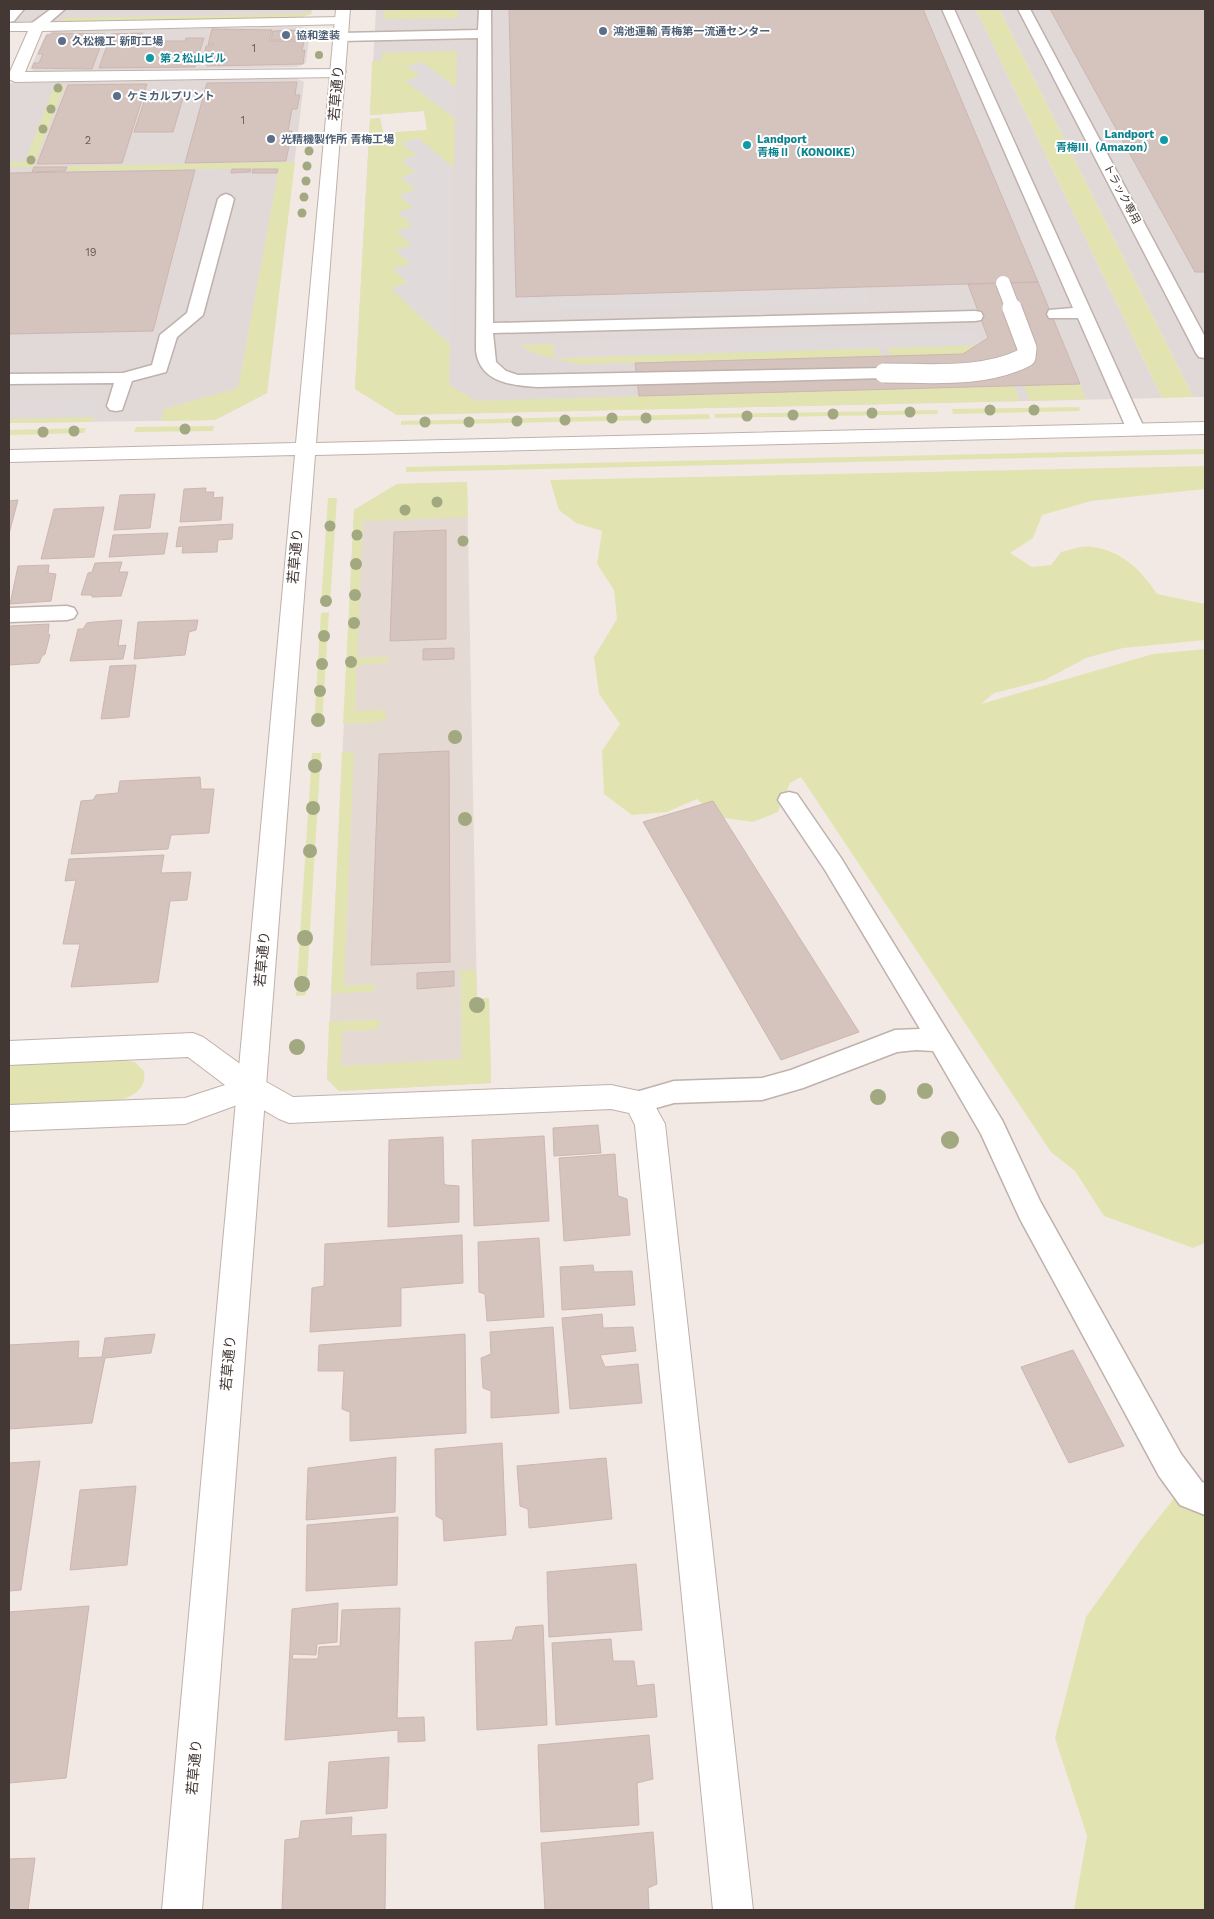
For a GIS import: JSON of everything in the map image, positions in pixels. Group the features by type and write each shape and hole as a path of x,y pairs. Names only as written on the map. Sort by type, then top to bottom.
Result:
{"street":[{"path":"9,27 342,22"},
{"name":"若草通り","path":"182,1910 342,22"},
{"path":"37,26 15,78 338,72"},
{"path":"9,456 1205,428"},
{"path":"9,1053 193,1045 251,1088 289,1110 611,1097 638,1102 650,1124 732,1910"},
{"path":"9,1118 185,1111 251,1088"}],"lane":[{"path":"9,18 18,9"},
{"path":"37,26 59,9"},
{"path":"485,9 485,355 488,364 495,372 507,377 534,381 1003,368 1017,364 1026,357 1027,348 1003,283"},
{"path":"948,9 1136,430"},
{"name":"トラック専用","path":"1024,9 1205,353"},
{"path":"342,22 485,34"},
{"path":"9,380 124,378 160,368 169,336 195,315 226,199"},
{"path":"1055,314 1083,313"},
{"path":"486,328 975,316"},
{"path":"116,406 124,378"},
{"path":"9,616 67,613"},
{"path":"789,800 833,864 942,1041 992,1128 1030,1210 1170,1465 1191,1494 1205,1499"},
{"path":"638,1102 674,1092 762,1089 794,1080 895,1041 916,1039 942,1041"}],"shaded area":[{"path":"24,9 312,9 311,14 302,17 10,23"},
{"path":"376,9 976,9 1162,398 397,415 355,389 370,119 380,118 383,133 427,130 424,111 370,115"},
{"path":"999,9 1205,9 1205,397 1193,397"},
{"path":"302,27 310,30 306,63 297,67 37,72 30,69 46,34 56,30"},
{"path":"422,62 456,88 455,118 405,81 420,76 407,66"},
{"path":"296,78 304,82 267,393 215,420 9,423 9,83"},
{"path":"418,138 454,168 450,344 391,288 408,283 393,269 410,264 395,250 412,245 397,231 413,226 398,212 413,207 399,195 415,190 401,177 416,172 402,160 417,155 402,143"},
{"path":"865,287 870,303 521,311 520,297"},
{"path":"977,330 983,345 555,358 553,342"},
{"path":"98,400 93,416 9,417 9,402"},
{"path":"467,482 477,999 489,998 491,1083 339,1091 327,1079 354,510 397,484"}],"green space":[{"path":"385,9 458,9 458,18 384,19"},
{"path":"976,9 999,9 1193,397 1162,398"},
{"path":"312,11 311,14 302,17 61,22 64,18 302,14"},
{"path":"457,51 456,88 422,62 421,76 406,81 455,118 454,168 418,139 402,143 417,156 402,160 416,173 402,177 416,190 400,195 414,207 398,212 413,226 397,231 412,245 409,283 391,289 450,344 449,385 476,401 1014,386 1020,401 397,415 355,389 370,119 380,118 383,133 427,130 424,111 370,115 372,61 382,61 382,53"},
{"path":"55,85 65,85 33,167 9,167 9,162 25,162"},
{"path":"295,162 267,393 215,420 161,421 164,409 238,388 279,168 67,171 69,166"},
{"path":"554,344 555,358 879,348 882,356 577,364 534,353 519,345"},
{"path":"983,345 986,354 891,356 888,348"},
{"path":"1080,384 1086,399 1030,401 1024,386"},
{"path":"1079,407 1080,411 953,414 952,409"},
{"path":"937,410 938,414 715,418 714,414"},
{"path":"709,414 710,419 401,425 401,421"},
{"path":"94,417 92,422 9,423 9,419"},
{"path":"214,426 213,431 134,432 136,427"},
{"path":"86,428 84,433 9,435 9,430"},
{"path":"1205,449 1205,454 406,472 406,467"},
{"path":"1205,466 1205,489 1091,501 1042,515 1033,538 1010,553 1032,567 1051,565 1061,552 1081,547 1092,547 1112,552 1130,563 1145,577 1157,594 1205,604 1205,640 1123,648 1086,658 1045,680 994,693 981,704 1153,654 1205,649 1205,1243 1193,1248 1104,1216 1075,1171 1051,1152 801,777 790,783 778,812 753,822 717,817 697,799 667,812 632,815 604,794 602,751 620,724 599,694 594,657 617,619 614,590 597,564 602,531 576,523 559,510 550,480"},
{"path":"467,482 468,517 363,521 357,658 388,657 388,663 357,665 355,711 383,710 386,711 386,719 380,722 343,724 354,510 397,484"},
{"path":"328,498 337,498 330,604 321,604"},
{"path":"329,612 322,725 314,726 321,613"},
{"path":"342,752 354,752 344,986 375,984 375,991 331,994"},
{"path":"312,753 321,753 306,995 296,996"},
{"path":"461,970 476,970 477,999 489,998 491,1083 339,1091 327,1079 329,1022 374,1020 380,1021 381,1024 375,1030 342,1031 341,1066 462,1059"},
{"path":"121,1060 135,1062 144,1071 141,1088 133,1095 116,1101 9,1105 9,1065"},
{"path":"1205,1490 1205,1910 1074,1910 1087,1836 1055,1738 1086,1617 1141,1540 1180,1491"}],"building":[{"name":"Landport 青梅Ⅱ（KONOIKE）","path":"509,9 923,9 1038,282 516,297"},
{"name":"Landport 青梅Ⅲ（Amazon）","path":"1050,9 1205,9 1205,272 1195,272"},
{"name":"協和塗装","path":"212,29 272,30 269,41 304,41 302,51 305,50 303,64 207,66 212,51 205,51 206,46 213,46 213,44 208,45"},
{"path":"301,30 299,40 271,40 273,31"},
{"name":"久松機工 新町工場","path":"52,33 105,34 92,69 32,68 34,63 39,63 43,54 38,54 47,35"},
{"name":"第２松山ビル","path":"143,33 140,41 185,41 186,38 204,38 195,67 99,68 111,34"},
{"name":"光精機製作所 青梅工場","path":"297,82 295,95 300,95 297,109 292,109 288,131 292,131 286,161 185,163 207,83"},
{"path":"147,84 122,163 37,164 68,85"},
{"path":"183,98 173,132 134,132 145,99"},
{"path":"34,167 67,167 65,171 32,172"},
{"path":"232,169 251,169 250,172 231,173"},
{"path":"253,169 278,169 277,173 252,173"},
{"path":"195,170 153,331 9,334 9,173"},
{"path":"1038,282 1080,384 639,396 635,363 963,354 988,338 968,284"},
{"path":"206,488 205,492 214,492 213,498 223,497 221,520 180,522 184,489"},
{"path":"155,494 150,528 114,530 120,495"},
{"path":"18,500 9,534 9,501"},
{"path":"104,507 94,557 41,559 54,509"},
{"path":"233,524 232,539 218,540 217,552 182,553 183,546 176,547 179,527"},
{"path":"446,530 446,639 390,641 394,532"},
{"path":"168,533 164,554 109,557 113,535"},
{"path":"122,562 119,572 128,572 121,596 92,597 92,595 81,595 88,573 92,572 95,563"},
{"path":"49,565 48,573 56,574 51,601 10,604 18,566"},
{"path":"122,620 118,646 126,645 123,659 70,661 78,629 83,629 87,623"},
{"path":"198,620 196,630 189,632 185,655 134,659 138,622"},
{"path":"49,624 48,634 50,635 45,654 39,663 9,665 9,626"},
{"path":"454,648 454,659 423,660 423,649"},
{"path":"136,665 129,717 101,719 110,666"},
{"path":"449,751 450,962 371,965 379,754"},
{"path":"200,777 201,789 214,789 209,833 171,835 168,849 71,854 81,801 93,800 96,795 118,793 120,781"},
{"path":"713,801 859,1032 781,1060 643,822"},
{"path":"164,855 161,873 191,872 187,900 170,901 158,982 71,987 80,944 63,944 76,880 65,881 69,859"},
{"path":"454,971 454,986 417,989 417,973"},
{"path":"598,1125 601,1153 554,1156 553,1128"},
{"path":"544,1136 549,1221 474,1226 472,1140"},
{"path":"443,1137 444,1183 446,1185 459,1186 459,1222 388,1227 389,1140"},
{"path":"615,1154 618,1196 627,1199 630,1235 564,1241 559,1158"},
{"path":"462,1235 463,1283 401,1288 401,1326 310,1332 312,1288 324,1286 325,1244"},
{"path":"539,1238 544,1317 487,1321 485,1294 479,1292 478,1242"},
{"path":"593,1265 594,1272 632,1271 635,1305 562,1310 560,1267"},
{"path":"602,1314 603,1328 633,1327 636,1351 600,1355 605,1367 638,1364 642,1403 570,1409 562,1318"},
{"path":"553,1327 559,1413 491,1418 491,1391 483,1388 481,1358 491,1354 490,1332"},
{"path":"155,1334 151,1353 105,1358 92,1423 9,1429 9,1345 79,1341 78,1358 102,1357 105,1338"},
{"path":"465,1334 466,1433 350,1441 350,1412 342,1409 344,1371 318,1371 319,1345"},
{"path":"1073,1350 1124,1446 1069,1463 1021,1367"},
{"path":"502,1443 506,1535 444,1541 443,1520 436,1516 435,1449"},
{"path":"396,1457 395,1512 306,1520 308,1468"},
{"path":"606,1458 612,1519 529,1528 528,1509 520,1506 517,1466"},
{"path":"40,1461 21,1590 9,1591 9,1463"},
{"path":"136,1486 127,1565 70,1570 80,1490"},
{"path":"398,1517 397,1585 306,1591 307,1525"},
{"path":"636,1564 642,1630 549,1637 547,1572"},
{"path":"338,1603 337,1642 317,1644 316,1655 293,1654 292,1659 318,1659 319,1647 340,1646 342,1610 400,1608 397,1718 424,1717 425,1741 398,1742 398,1730 285,1740 292,1609"},
{"path":"89,1606 66,1778 9,1783 9,1612"},
{"path":"543,1625 547,1725 477,1730 475,1642 512,1640 516,1627"},
{"path":"611,1639 613,1661 634,1661 637,1686 654,1684 657,1717 556,1725 552,1643"},
{"path":"649,1735 653,1779 637,1783 639,1825 541,1832 538,1745"},
{"path":"389,1757 387,1808 326,1814 329,1762"},
{"path":"352,1817 351,1836 386,1834 385,1910 282,1910 285,1840 299,1838 301,1821"},
{"path":"653,1832 657,1884 648,1888 649,1910 545,1910 541,1843"},
{"path":"35,1858 28,1910 9,1910 9,1859"}],"place":[{"name":"鴻池運輸 青梅第一流通センター","path":"603,31"},
{"name":"協和塗装","path":"286,35"},
{"name":"久松機工 新町工場","path":"62,41"},
{"name":"第２松山ビル","path":"150,58"},
{"name":"ケミカルプリント","path":"117,96"},
{"name":"光精機製作所 青梅工場","path":"271,139"},
{"name":"Landport 青梅Ⅲ（Amazon）","path":"1164,140"},
{"name":"Landport 青梅Ⅱ（KONOIKE）","path":"747,145"}]}
